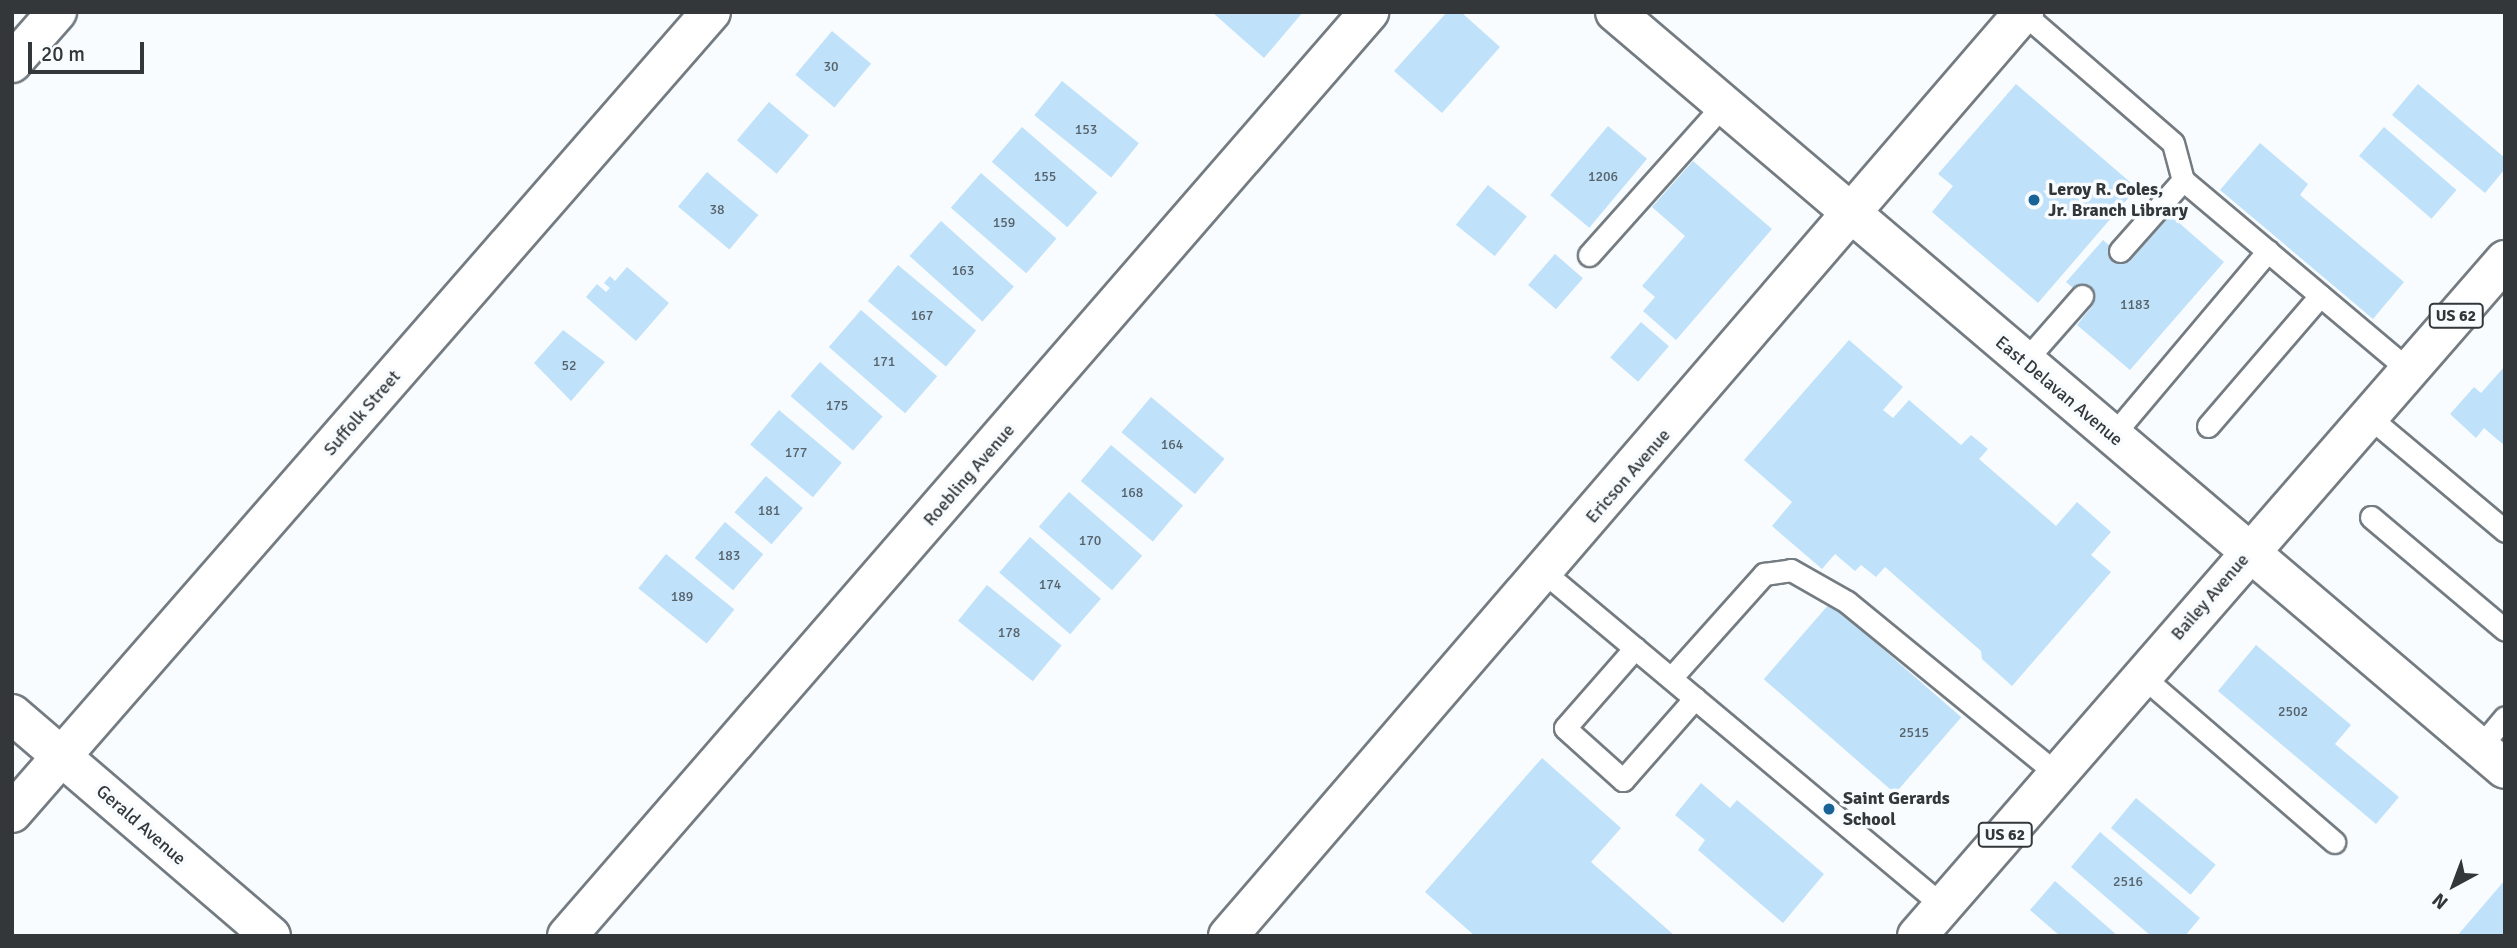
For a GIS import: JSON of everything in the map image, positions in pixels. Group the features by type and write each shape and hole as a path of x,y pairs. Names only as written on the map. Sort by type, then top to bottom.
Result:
{"street":[{"path":"12,63 57,12"},
{"name":"Suffolk Street","path":"12,813 711,12"},
{"name":"Roebling Avenue","path":"567,936 1369,12"},
{"name":"East Delavan Avenue","path":"1615,12 2492,758"},
{"name":"Ericson Avenue","path":"1228,936 1545,573 2023,13"},
{"name":"Bailey Avenue","path":"1917,936 2505,260"},
{"name":"Gerald Avenue","path":"12,714 271,936"}],"lane":[{"path":"2023,13 2173,144 2183,180 2409,370"},
{"path":"1589,255 1723,105"},
{"path":"2120,251 2183,180"},
{"path":"2112,436 2268,251"},
{"path":"2024,362 2082,296"},
{"path":"2208,426 2320,296"},
{"path":"2368,416 2505,531"},
{"path":"2371,517 2505,630"},
{"path":"1671,678 1764,574 1791,570 1847,602 2057,775"},
{"path":"1545,573 1943,906"},
{"path":"1635,648 1565,728 1623,780 1695,698"},
{"path":"2142,676 2334,842"},
{"path":"2492,758 2505,717"}],"building":[{"path":"1212,12 1303,12 1264,58"},
{"path":"1447,12 1461,12 1500,47 1442,113 1394,71"},
{"path":"832,31 871,64 834,107 795,75"},
{"path":"1062,81 1139,143 1111,177 1034,115"},
{"name":"Leroy R. Coles, Jr. Branch Library","path":"2016,84 2137,188 2038,303 1932,212 1953,186 1938,174"},
{"path":"2418,84 2505,158 2505,169 2485,193 2392,115"},
{"path":"769,102 809,135 777,174 737,140"},
{"path":"1608,126 1647,159 1589,228 1550,195"},
{"path":"1022,127 1097,193 1067,227 992,162"},
{"path":"2384,127 2456,190 2432,219 2359,156"},
{"path":"2260,143 2308,184 2300,195 2404,282 2373,319 2220,190"},
{"path":"1693,161 1772,229 1676,340 1643,311 1655,297 1642,286 1685,236 1652,207"},
{"path":"707,172 758,215 729,250 678,206"},
{"path":"981,173 1056,239 1026,273 951,208"},
{"path":"1488,185 1527,216 1495,256 1456,225"},
{"path":"2170,215 2224,262 2130,370 2077,325 2093,305 2066,282 2103,240 2129,262"},
{"path":"941,221 1014,287 982,322 910,256"},
{"path":"1555,254 1583,278 1556,309 1528,285"},
{"path":"898,265 976,331 946,367 868,301"},
{"path":"627,267 669,303 636,341 586,297 597,284 606,292 610,288 604,283 610,276 615,281"},
{"path":"861,310 937,376 905,413 829,347"},
{"path":"1641,322 1669,346 1638,382 1610,357"},
{"path":"563,330 605,362 571,401 534,363"},
{"path":"1849,340 1903,387 1883,410 1893,418 1909,400 1961,445 1971,435 1988,449 1979,459 2056,526 2077,502 2111,532 2091,555 2111,572 2012,686 1982,659 1981,651 1885,567 1876,577 1861,565 1855,571 1835,554 1822,569 1772,526 1792,502 1744,460"},
{"path":"820,362 883,416 853,450 790,396"},
{"path":"2505,366 2505,446 2484,428 2476,438 2450,414 2474,387 2481,393"},
{"path":"1151,397 1225,459 1195,494 1121,432"},
{"path":"779,410 842,463 813,497 750,444"},
{"path":"1111,445 1183,505 1153,541 1081,481"},
{"path":"766,476 803,508 771,544 735,512"},
{"path":"1069,492 1142,556 1112,590 1039,527"},
{"path":"725,522 763,554 733,590 695,558"},
{"path":"1030,537 1101,599 1070,634 999,572"},
{"path":"666,554 734,609 707,644 638,588"},
{"path":"987,585 1062,645 1033,681 958,621"},
{"path":"1830,603 1961,717 1895,793 1764,679"},
{"path":"2256,645 2351,725 2335,744 2399,797 2376,824 2218,691"},
{"path":"1542,758 1621,828 1591,862 1675,936 1475,936 1425,892"},
{"path":"1701,783 1730,808 1737,800 1824,874 1783,923 1698,850 1705,840 1675,815"},
{"path":"2136,798 2216,865 2191,895 2111,828"},
{"path":"2100,832 2200,918 2185,936 2151,936 2071,867"},
{"path":"2505,880 2505,936 2457,936"},
{"path":"2055,881 2118,936 2060,936 2030,910"}],"place":[{"name":"Leroy R. Coles, Jr. Branch Library","path":"2034,200"},
{"name":"Saint Gerards School","path":"1829,809"}]}
